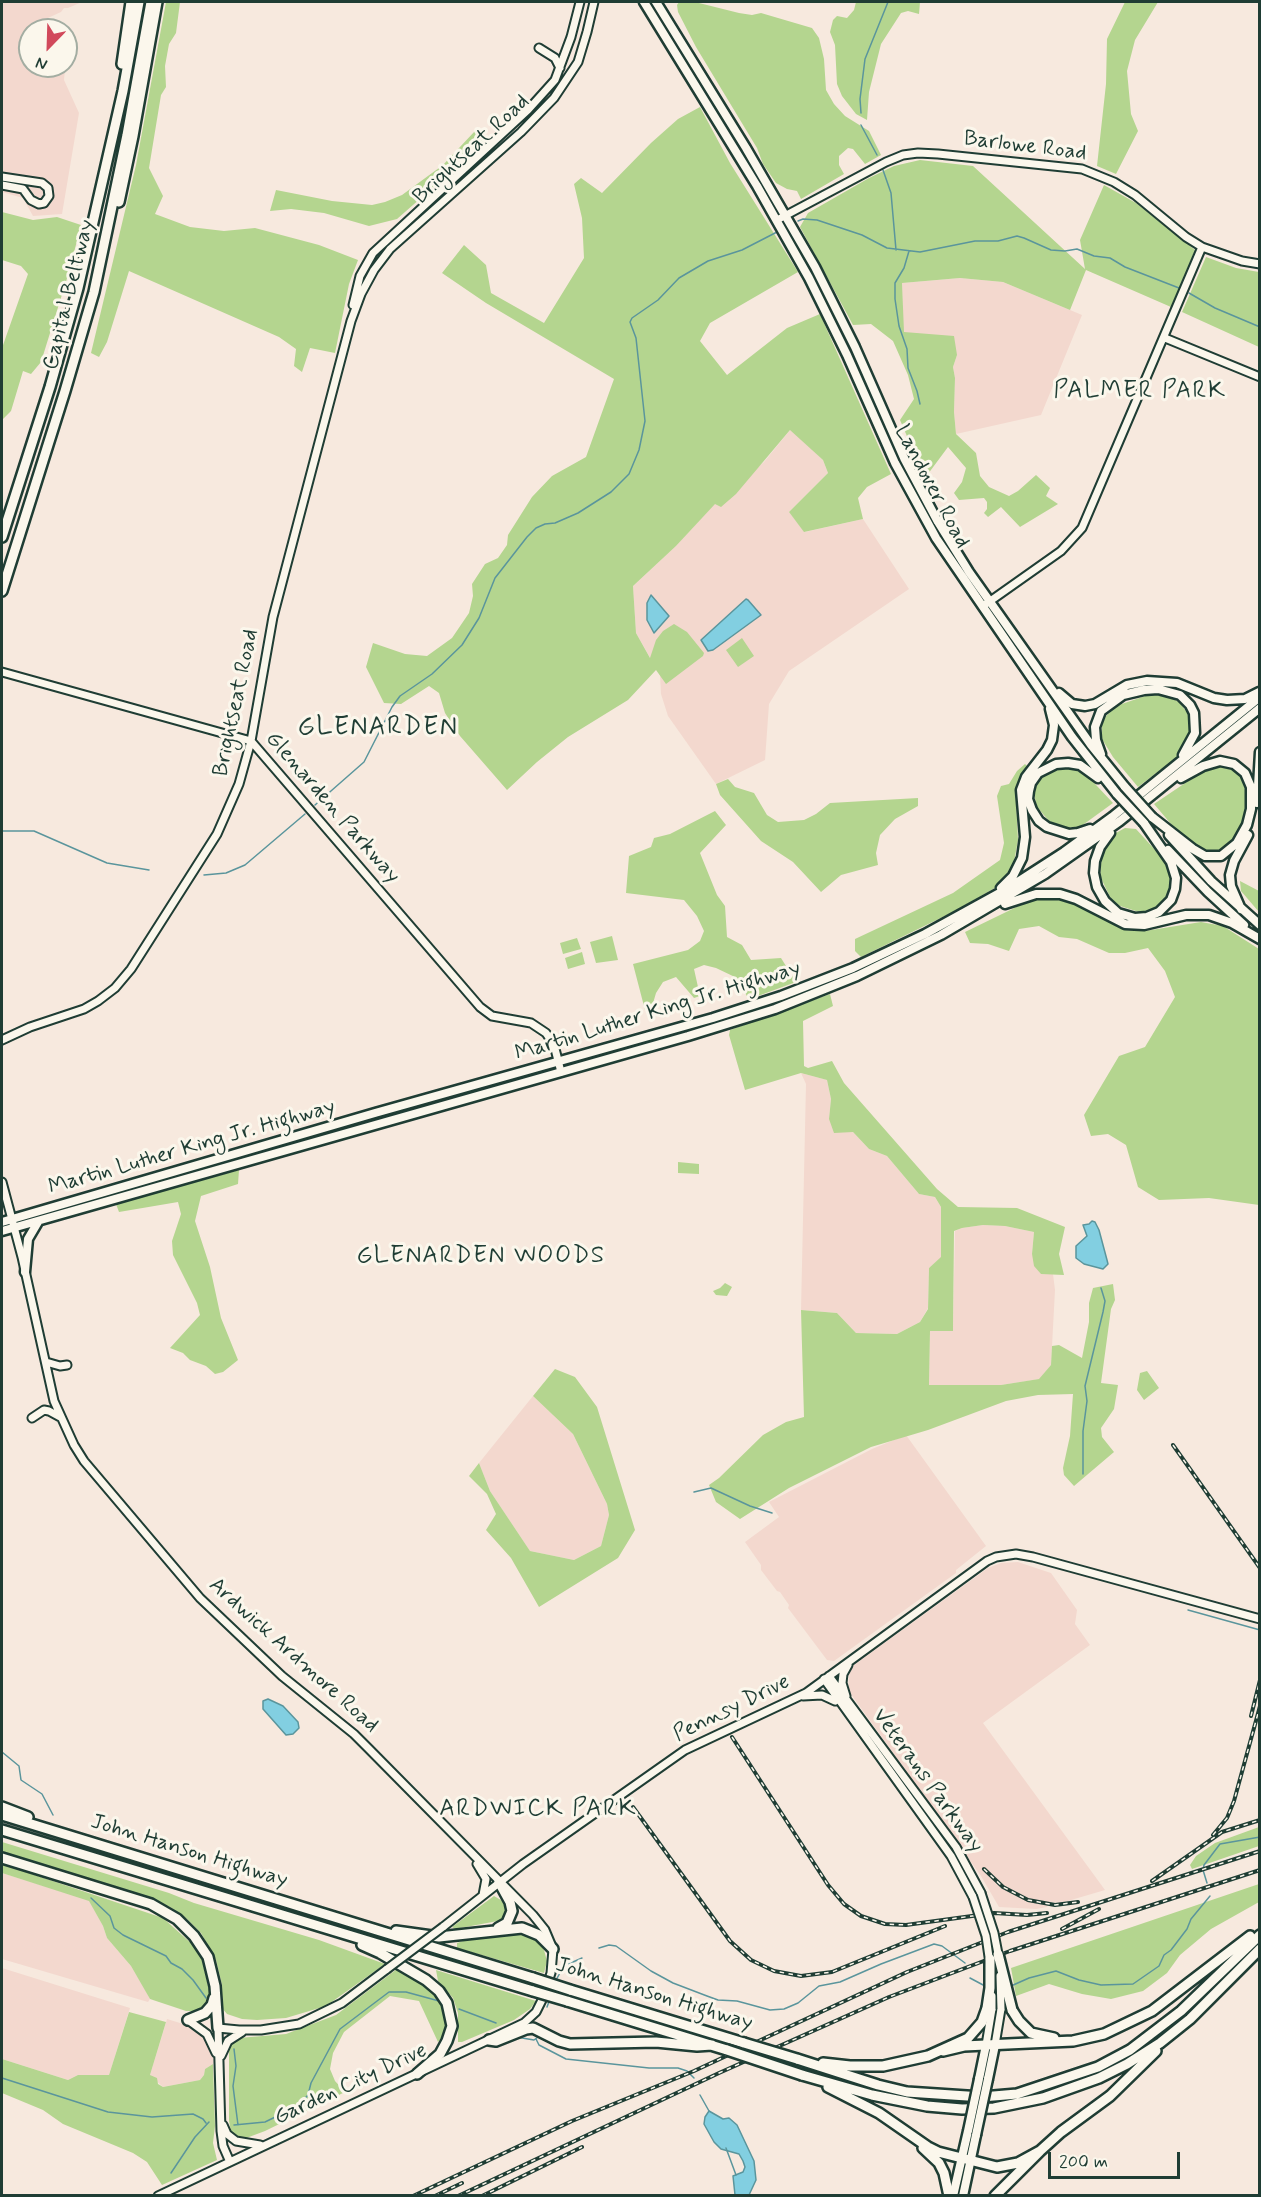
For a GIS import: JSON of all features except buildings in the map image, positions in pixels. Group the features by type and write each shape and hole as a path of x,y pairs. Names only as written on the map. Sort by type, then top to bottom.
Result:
{"highway":[{"path":"111,140 131,2"},
{"name":"Capital Beltway","path":"2,537 66,333 93,227 123,92 139,2"},
{"name":"Capital Beltway","path":"2,591 78,348 102,259 151,2"},
{"path":"102,259 123,185 158,2"},
{"path":"2,1807 115,1849"},
{"name":"John Hanson Highway","path":"2,1815 907,2092 982,2097 1017,2094 1098,2067 1130,2050 1181,2011 1260,1935"},
{"name":"John Hanson Highway","path":"2,1832 68,1850 872,2095 907,2103 962,2109 994,2108 1043,2098 1099,2078 1145,2053 1190,2019 1260,1949"},
{"path":"2,1858 151,1904 168,1912 186,1927 203,1949 211,1967 215,1986 218,2028"},
{"path":"490,1931 504,1925 509,1920 512,1911 500,1882"},
{"path":"307,1923 380,1953 418,1974 439,1991 449,2009 451,2031 440,2054 417,2074"},
{"path":"361,1925 439,1937 526,1929 539,1935 553,1949"},
{"path":"797,2059 850,2066 884,2066 914,2061 964,2046 1073,2041 1104,2034 1121,2027 1166,2001 1260,1929"},
{"path":"943,2051 973,2035 990,2008 994,1956"},
{"path":"994,1956 1012,2010 1031,2033 1051,2038 1070,2038 1089,2036 1121,2027"},
{"path":"188,2020 209,2010 214,2001 215,1986"},
{"path":"995,2196 1061,2132 1110,2096 1190,2019"},
{"path":"489,2040 496,2041 526,2028 533,2028 570,2044 711,2045"},
{"path":"802,2074 812,2082 836,2090 862,2104 928,2147 967,2160 1004,2166 1018,2163 1040,2151"},
{"path":"896,2125 939,2163 948,2182 951,2196"}],"main road":[{"name":"Brightseat Road","path":"2,1040 30,1027 84,1009 104,997 120,983 217,834 239,784 251,741 273,617 362,271 373,253 528,110 555,80 580,2"},
{"name":"Brightseat Road","path":"353,311 367,281 390,249 516,136 554,98 578,62 594,2"},
{"name":"Landover Road","path":"644,2 777,220 828,314 919,510 948,558 1048,703 1117,794 1216,900 1260,938"},
{"name":"Landover Road","path":"656,2 786,215 815,267 845,326 915,480 947,537 1104,763 1210,880 1260,925"},
{"path":"539,48 555,58 560,68"},
{"name":"Barlowe Road","path":"777,220 886,162 918,153 938,154 1082,169 1114,182 1135,195 1186,237 1202,247 1242,261 1260,264"},
{"path":"2,177 42,183 48,188 49,196 39,204 31,200 23,189 2,185"},
{"path":"981,607 1061,551 1082,528 1202,247"},
{"path":"1164,338 1260,377"},
{"name":"Glenarden Parkway","path":"2,672 251,741 480,1007 492,1016 526,1022 540,1028 552,1041 561,1072"},
{"path":"1039,672 1065,699 1072,704 1082,706 1095,704 1127,686 1147,681 1177,683 1222,700 1241,700 1260,692"},
{"path":"1104,763 1095,737 1095,723 1101,711 1113,701 1131,693 1163,689 1176,693 1187,702 1196,722 1195,733 1189,747 1168,772"},
{"name":"Martin Luther King Jr. Highway","path":"1116,819 1168,772 1260,697"},
{"path":"980,909 1011,879 1021,862 1025,837 1021,790 1026,777 1052,740 1053,725 1048,703"},
{"name":"Martin Luther King Jr. Highway","path":"2,1231 12,1224 559,1062 775,1009 857,976 927,943 1150,797 1260,708"},
{"path":"1241,909 1231,886 1230,875 1232,864 1248,835 1254,818 1260,752"},
{"path":"1150,797 1203,766 1220,761 1234,764 1242,770 1249,780 1251,791 1251,809 1245,830 1234,847 1221,856 1209,857 1197,852 1152,817"},
{"path":"1116,819 1078,833 1055,831 1043,824 1034,814 1029,802 1029,791 1033,780 1041,771 1052,765 1068,763 1088,769 1117,794"},
{"path":"1116,819 1100,847 1095,865 1095,879 1108,904 1118,913 1135,918 1151,915 1162,909 1171,900 1176,885 1173,867 1144,823"},
{"path":"980,909 1024,896 1054,893 1076,899 1125,924 1143,925 1186,915 1209,915 1260,938"},
{"name":"Martin Luther King Jr. Highway","path":"2,1222 12,1224 38,1221 561,1072 713,1023"},
{"name":"Ardwick Ardmore Road","path":"2,1182 54,1401 74,1445 94,1475 200,1598 282,1676 354,1734 540,1923 549,1936 553,1949"},
{"path":"25,1272 28,1239 38,1221"},
{"path":"46,1362 60,1366 67,1365"},
{"path":"32,1418 44,1410 60,1417"},
{"name":"Pennsy Drive","path":"218,2028 244,2031 278,2029 299,2024 352,1996 500,1882 685,1750 801,1696 987,1561 1008,1555 1033,1557 1260,1619"},
{"path":"851,1660 843,1674 842,1683 855,1713"},
{"name":"Veterans Parkway","path":"826,1677 843,1707 951,1856 973,1897 994,1956"},
{"name":"Veterans Parkway","path":"826,1677 956,1847 981,1893 988,1914 1000,2009 990,2045 972,2133 963,2196"},
{"path":"801,1696 828,1696 843,1707"},
{"path":"468,1851 486,1880 483,1895"},
{"name":"Garden City Drive","path":"158,2196 524,2023 538,2008 546,1991 553,1949"},
{"name":"Veterans Parkway","path":"990,2008 990,2045"},
{"path":"188,2020 207,2034 219,2061"},
{"path":"218,2028 223,2145 230,2162"},
{"path":"219,2061 228,2041 244,2031"},
{"path":"221,2117 224,2128 231,2138 242,2144 264,2145"},
{"name":"Veterans Parkway","path":"951,2196 967,2160"}],"shaded area":[{"path":"2,2 82,2 64,8 61,12 48,18 18,18 18,78 64,78 79,113 62,214 33,216 23,198 2,192"},
{"path":"960,278 1003,282 1082,315 1041,415 956,434 953,367 957,355 903,332 902,283"},
{"path":"791,429 823,460 828,473 789,512 805,532 863,519 909,589 789,671 769,704 765,760 716,784 668,716 661,694 660,675 636,633 633,586 676,546 715,503 764,462"},
{"path":"801,1073 827,1080 831,1099 829,1119 843,1131 853,1132 869,1149 887,1156 919,1194 935,1197 941,1207 941,1258 929,1268 928,1308 920,1322 897,1334 856,1333 837,1313 801,1310 806,1084"},
{"path":"983,1225 1005,1226 1034,1232 1032,1254 1041,1274 1053,1274 1055,1290 1051,1365 1040,1379 1001,1385 929,1385 930,1331 953,1331 955,1231"},
{"path":"533,1396 573,1434 607,1504 609,1515 601,1546 574,1560 530,1551 490,1491 479,1463"},
{"path":"906,1435 986,1546 956,1570 956,1573 834,1661 827,1660 788,1608 789,1605 780,1592 761,1570 761,1565 745,1542 779,1517 769,1502 872,1449"},
{"path":"1018,1562 1051,1573 1077,1610 1075,1624 1090,1645 983,1723 1105,1890 1061,1903 1049,1902 1047,1907 1036,1909 999,1907 981,1876 848,1690 850,1668 988,1568 1001,1563"},
{"path":"2,1873 89,1900 107,1938 131,1966 145,1989 150,1999 148,2002 2,1959"},
{"path":"2,1968 130,2008 109,2075 78,2075 68,2080 2,2059"},
{"path":"167,2019 193,2027 204,2034 214,2050 213,2064 205,2069 200,2080 163,2087 150,2075"}],"green space":[{"path":"166,2 180,2 176,33 169,44 165,66 166,87 161,95 149,168 163,196 155,214 190,227 224,231 255,228 319,245 358,260 349,284 335,353 310,348 302,372 294,366 296,349 279,337 129,271 107,342 99,357 91,353 136,165"},
{"path":"679,2 695,2 752,15 761,13 812,28 819,38 824,59 826,90 834,104 845,116 869,131 881,155 865,164 853,149 848,148 839,156 839,165 844,174 801,199 797,191 776,183 696,47 678,12"},
{"path":"856,2 920,2 919,14 908,11 901,13 881,44 869,92 867,120 856,114 842,96 837,84 835,45 830,32 833,20 837,16 847,18 854,10"},
{"path":"1125,2 1158,2 1135,40 1127,71 1131,114 1138,131 1116,174 1097,166 1106,84 1107,39"},
{"path":"700,107 730,163 798,272 710,323 700,341 727,375 787,328 820,314 891,474 867,487 858,498 863,519 804,532 789,512 828,473 823,460 790,430 736,494 721,507 715,504 676,546 633,586 636,633 650,658 656,640 663,631 674,624 687,632 704,653 703,656 666,684 656,670 628,700 568,737 507,790 460,736 445,713 439,693 429,686 401,704 384,703 366,667 373,643 405,654 427,656 452,638 469,613 473,596 472,584 485,564 498,558 507,545 508,535 532,497 552,476 586,457 614,379 486,303 442,273 464,245 486,265 491,293 544,323 584,258 582,218 574,184 581,178 602,193 678,119"},
{"path":"475,131 486,141 397,219 369,226 324,213 291,209 270,211 276,190 332,201 372,205 385,202 402,195 443,165"},
{"path":"920,160 973,166 1085,269 1080,240 1104,185 1136,203 1195,250 1171,307 1086,270 1070,310 1003,282 960,278 902,283 904,332 954,336 957,355 953,367 956,434 976,453 980,476 989,487 1009,496 1036,475 1050,488 1046,496 1058,504 1020,527 1001,507 988,517 984,513 987,509 987,502 984,498 959,500 954,493 962,482 966,468 948,447 925,478 900,420 914,399 908,375 893,341 871,324 853,325 800,227 808,213 869,178 894,166"},
{"path":"2,212 33,220 57,217 81,225 41,362 31,374 23,371 11,411 2,420 2,348 28,274 21,266 2,260"},
{"path":"1206,257 1236,268 1259,272 1259,347 1182,312"},
{"path":"742,638 754,656 738,667 726,650"},
{"path":"1151,694 1163,694 1179,702 1190,716 1190,730 1176,758 1138,787 1113,757 1102,739 1102,725 1106,716 1116,706"},
{"path":"1025,764 1027,766 1018,784 1016,799 1018,840 1014,862 1000,885 955,911 861,957 855,951 855,939 953,893 1000,860 1004,843 997,796 1001,786 1009,784 1017,771"},
{"path":"1223,765 1233,768 1240,774 1248,791 1248,801 1241,828 1234,841 1223,850 1211,852 1199,847 1177,831 1154,804 1200,773"},
{"path":"1070,766 1081,769 1113,803 1080,827 1062,828 1049,821 1037,807 1034,794 1038,781 1045,773"},
{"path":"728,779 735,787 754,793 767,815 778,822 804,820 830,803 918,798 918,806 895,819 880,835 876,853 878,865 841,875 821,892 793,862 761,841 720,795 716,784"},
{"path":"715,811 726,825 700,853 717,895 725,906 727,937 742,945 751,960 781,958 796,982 748,998 737,978 704,965 694,969 700,996 694,998 676,977 663,982 656,993 651,1010 645,1010 633,964 688,950 700,941 704,931 697,916 684,900 626,893 629,856 651,847 654,838 670,834"},
{"path":"1125,828 1136,829 1157,852 1170,871 1172,883 1169,895 1160,905 1150,910 1139,912 1120,906 1111,899 1100,876 1102,854 1107,844 1114,834"},
{"path":"1240,881 1259,891 1259,912 1241,891"},
{"path":"1035,898 1072,902 1126,930 1145,931 1201,922 1223,926 1259,949 1259,1205 1209,1198 1159,1200 1138,1187 1126,1145 1108,1134 1091,1136 1084,1115 1119,1056 1145,1047 1175,997 1165,971 1148,948 1125,953 1109,953 1077,939 1059,937 1039,926 1019,929 1009,951 988,944 970,943 965,932"},
{"path":"612,936 618,960 596,963 590,942"},
{"path":"577,938 581,949 563,954 560,943"},
{"path":"582,952 585,964 568,969 565,958"},
{"path":"830,994 833,1006 803,1021 804,1066 808,1068 832,1061 844,1083 937,1189 958,1207 1017,1208 1065,1227 1059,1254 1064,1275 1041,1274 1034,1266 1032,1254 1034,1232 1005,1226 983,1225 954,1231 953,1331 930,1331 929,1385 1001,1385 1039,1379 1051,1365 1052,1346 1059,1345 1082,1358 1093,1288 1113,1284 1115,1300 1111,1309 1101,1383 1118,1385 1114,1409 1101,1428 1102,1437 1114,1452 1074,1486 1064,1475 1063,1468 1070,1436 1073,1394 1038,1395 1006,1401 928,1430 871,1447 789,1488 740,1519 716,1502 709,1485 763,1435 786,1422 804,1417 801,1310 837,1313 856,1333 897,1334 920,1322 928,1309 929,1268 941,1257 941,1207 935,1197 919,1194 887,1156 869,1149 853,1132 834,1133 829,1119 831,1099 827,1080 801,1073 745,1090 729,1035 730,1030"},
{"path":"678,1162 699,1164 699,1174 678,1173"},
{"path":"239,1170 238,1184 201,1196 195,1221 210,1267 221,1318 238,1360 223,1372 215,1374 206,1366 170,1348 200,1315 197,1303 173,1255 172,1241 181,1214 178,1202 119,1212 116,1204"},
{"path":"725,1283 732,1287 727,1296 716,1295 713,1291"},
{"path":"555,1369 575,1377 597,1407 635,1530 618,1558 539,1607 511,1558 486,1530 496,1514 487,1494 469,1476 479,1463 490,1491 530,1551 574,1560 601,1546 609,1515 607,1504 573,1434 533,1396"},
{"path":"1147,1371 1159,1388 1144,1400 1137,1390 1140,1373"},
{"path":"1259,1827 1259,1846 1192,1869 1190,1865 1196,1856 1215,1843"},
{"path":"2,1842 319,1940 385,1964 326,2006 286,2018 242,2019 227,2014 222,2008 222,1985 216,1960 201,1933 187,1919 170,1907 138,1895 2,1853"},
{"path":"2,1864 163,1918 192,1944 202,1960 210,1994 205,2004 199,2011 186,2011 150,1999 131,1966 107,1938 89,1901 2,1873"},
{"path":"1259,1884 1259,1902 1211,1929 1180,1955 1167,1973 1143,1991 1111,1999 1082,1994 1049,1984 1016,1996 1011,1968"},
{"path":"494,1896 506,1903 507,1915 503,1920 455,1929 452,1927"},
{"path":"520,1932 529,1934 539,1941 547,1961 544,1973 457,1948 457,1943 463,1941"},
{"path":"397,1969 412,1977 435,1995 444,2006 449,2017 444,2035 438,2042 419,2001 390,1996 344,2032 333,2053 330,2069 335,2081 345,2092 265,2131 241,2140 237,2138 231,2131 229,2121 229,2045 239,2038 286,2034 336,2015"},
{"path":"436,1970 536,2001 530,2009 514,2020 458,2042 458,2013 453,1998 438,1981"},
{"path":"129,2012 166,2022 150,2075 157,2078 158,2084 163,2087 200,2080 205,2069 213,2064 215,2126 213,2143 217,2160 162,2185 147,2162 133,2153 63,2124 43,2110 2,2093 2,2059 68,2080 78,2075 109,2075"}],"water":[{"path":"651,595 669,616 654,633 647,620 647,603"},
{"path":"746,599 761,615 713,650 708,651 701,640"},
{"path":"1092,1221 1099,1230 1108,1264 1103,1269 1084,1264 1076,1258 1076,1246 1087,1236 1083,1225"},
{"path":"268,1699 283,1706 298,1722 299,1728 293,1734 286,1735 263,1709 263,1701"},
{"path":"709,2111 723,2119 729,2118 737,2125 754,2161 756,2180 749,2195 735,2195 733,2176 743,2172 745,2167 739,2154 721,2149 714,2142 704,2124"}],"waterway":[{"path":"861,113 860,99 865,59 888,2"},
{"path":"861,125 877,155"},
{"path":"883,170 891,193 896,250"},
{"path":"798,221 817,220 862,235 887,248 920,252 975,241 998,241 1017,236 1051,250 1077,249 1094,256 1110,258 1125,267 1179,288"},
{"path":"315,805 364,762 400,696 432,674 462,645 479,618 495,578 527,537 536,528 578,513 611,492 629,474 639,450 645,421 636,338 630,322 632,318 658,300 679,278 708,261 742,250 777,232"},
{"path":"909,251 904,268 895,283 895,299 899,326 907,349 908,368 920,404"},
{"path":"1189,293 1215,308 1260,327"},
{"path":"204,875 226,873 245,865 305,814"},
{"path":"2,831 34,831 107,863 149,870"},
{"path":"1083,1474 1083,1431 1087,1401 1085,1386 1105,1301 1101,1288"},
{"path":"694,1492 711,1488 750,1506 772,1513"},
{"path":"1188,1610 1260,1630"},
{"path":"2,1752 19,1766 21,1780 42,1794 53,1815"},
{"path":"1207,1883 1203,1870 1204,1865 1220,1844 1260,1837"},
{"path":"1011,1986 1029,1978 1056,1971 1101,1985 1133,1984 1159,1966 1164,1955 1171,1950 1187,1929 1191,1919 1210,1896"},
{"path":"91,1898 110,1916 114,1928 123,1935 166,1956 171,1963 182,1969 193,1980 206,1998"},
{"path":"599,1948 609,1945 616,1946 651,1971 673,1983 718,2000 737,2001 770,2010 784,2009 798,2003 819,1986 840,1982 934,1944 942,1946 965,1963"},
{"path":"556,1980 564,1966 582,1958"},
{"path":"970,1978 985,1986"},
{"path":"234,2125 265,2122 298,2106 308,2095 311,2083 340,2029 389,1992 406,1992 439,2001"},
{"path":"547,2007 550,1999"},
{"path":"459,2009 496,2023"},
{"path":"516,2037 534,2040 538,2037"},
{"path":"536,2039 539,2045 566,2059 649,2068 678,2068 687,2071 694,2078"},
{"path":"234,2049 236,2066 233,2086 238,2125"},
{"path":"2,2078 108,2112 152,2117 193,2114 206,2123"},
{"path":"700,2095 709,2111"},
{"path":"171,2173 195,2137 209,2122"},
{"path":"726,2148 736,2175"}],"railway":[{"path":"1173,1445 1260,1568"},
{"path":"1251,1716 1260,1680"},
{"path":"1213,1835 1227,1818 1234,1801 1260,1706"},
{"path":"732,1737 828,1885 844,1904 861,1916 885,1924 906,1925 994,1913 1027,1915 1047,1913"},
{"path":"633,1807 730,1941 751,1960 774,1971 801,1976 832,1972 945,1926"},
{"path":"1152,1881 1222,1832 1260,1820"},
{"path":"413,2196 572,2121 694,2071 907,1972 1008,1932 1260,1851"},
{"path":"984,1869 1003,1887 1028,1900 1055,1905 1078,1902"},
{"path":"458,2196 719,2073 889,1997 1010,1951 1260,1870"},
{"path":"1062,1929 1099,1909"},
{"path":"482,2196 582,2147"},
{"path":"435,2196 462,2183"}],"district":[{"name":"PALMER PARK","path":"1140,392"},
{"name":"GLENARDEN","path":"378,729"},
{"name":"GLENARDEN WOODS","path":"481,1257"},
{"name":"ARDWICK PARK","path":"538,1810"}]}
